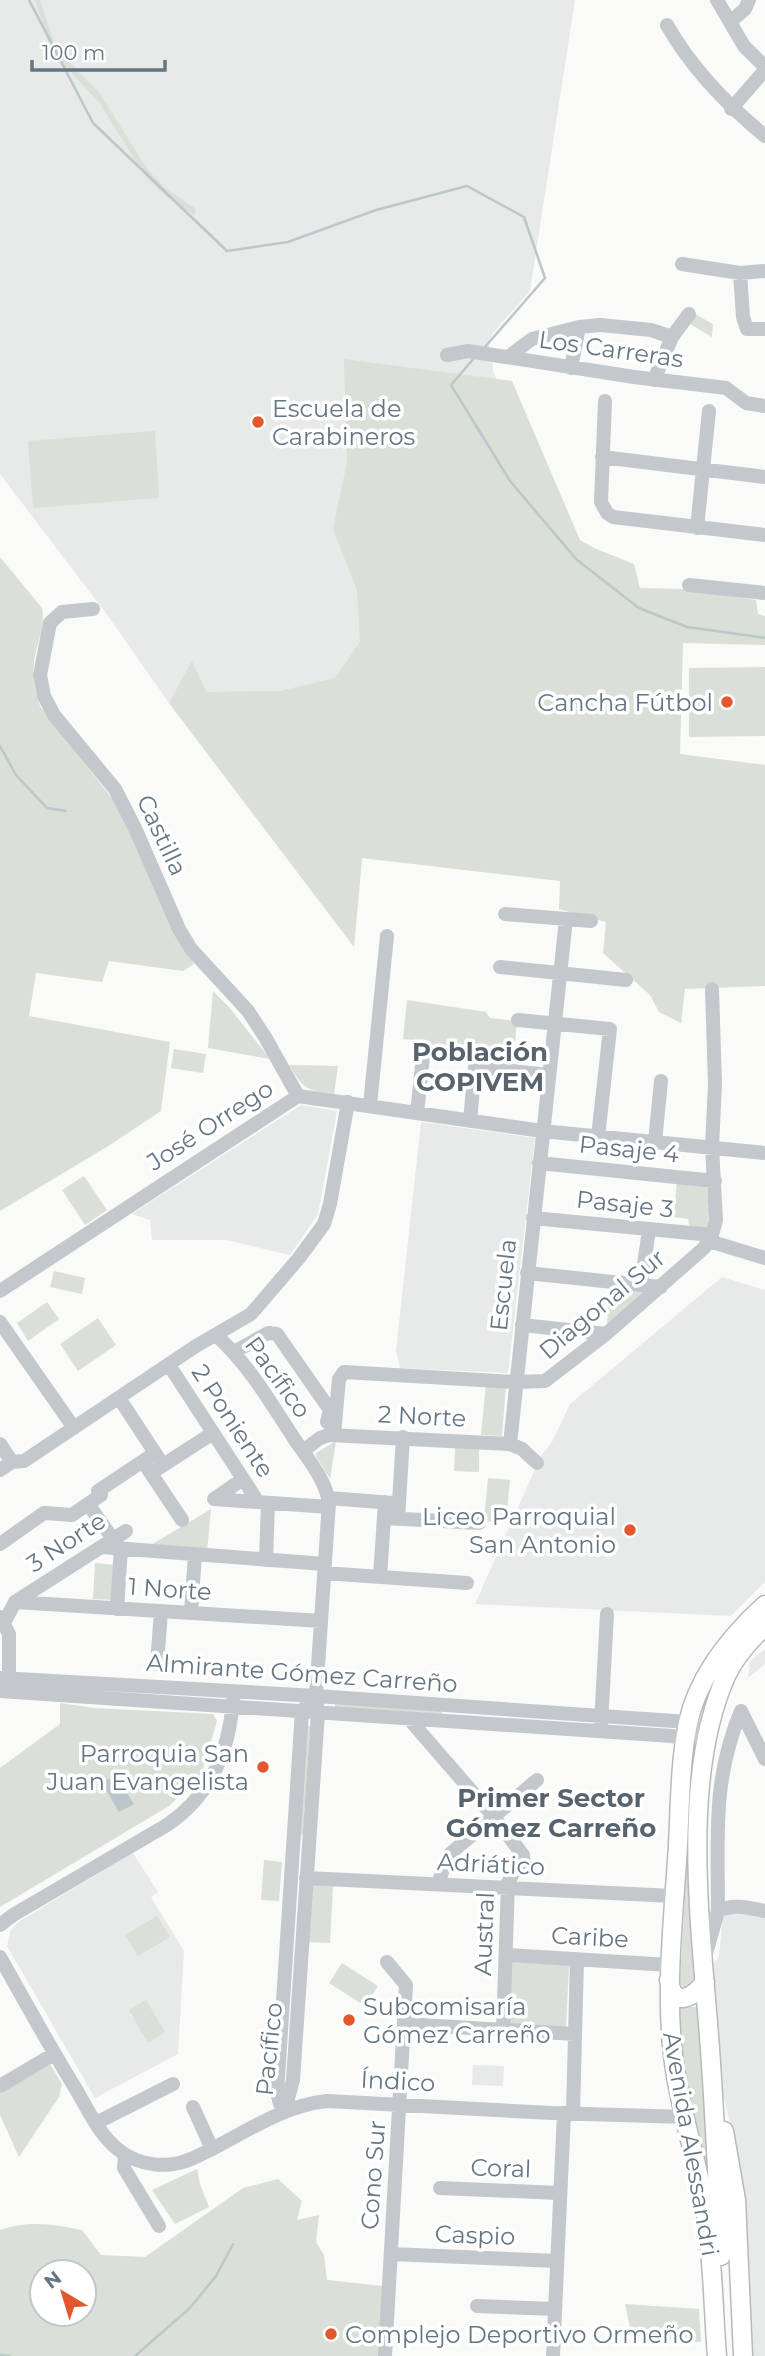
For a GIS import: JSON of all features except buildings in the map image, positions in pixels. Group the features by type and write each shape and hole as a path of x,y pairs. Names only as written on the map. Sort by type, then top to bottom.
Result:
{"main road":[{"name":"Avenida Alessandri","path":"717,2356 705,2207 672,2049 670,1972 673,1896 688,1722 702,1684 720,1654 746,1622 765,1605"},
{"name":"Avenida Alessandri","path":"727,2356 699,1869 704,1749 727,1674 765,1626"},
{"path":"727,1674 765,1643"},
{"path":"670,1972 673,1992 679,1996 686,1998 694,1995 705,1982"},
{"path":"714,2109 721,2119 734,2183 743,2356"},
{"path":"693,2153 730,2200 737,2220"}],"street":[{"path":"717,0 749,53 765,69 732,109"},
{"path":"730,22 745,9 749,0"},
{"path":"667,25 680,48 732,109 765,136"},
{"path":"682,264 740,273 765,271"},
{"path":"740,273 743,317 747,329 765,329"},
{"path":"654,380 672,337 688,314"},
{"path":"508,357 532,339 579,327 600,325 651,330 672,337"},
{"path":"571,368 579,327"},
{"name":"Los Carreras","path":"447,355 468,351 654,380 726,388 746,403 765,406"},
{"path":"605,401 601,502 607,513 613,517 765,535"},
{"path":"697,528 709,411"},
{"path":"602,457 765,477"},
{"path":"689,585 765,593"},
{"name":"Castilla","path":"93,609 62,612 50,623 40,675 44,696 54,715 116,789 179,929 191,949 248,1011 298,1096"},
{"path":"505,914 591,921"},
{"name":"Escuela","path":"510,1444 566,919"},
{"path":"370,1105 387,936"},
{"path":"500,967 626,979"},
{"path":"712,989 715,1084 712,1147 716,1220 710,1238 765,1258"},
{"path":"518,1020 610,1029 598,1137"},
{"path":"418,1112 424,1047"},
{"path":"470,1121 475,1067 548,1075"},
{"path":"656,1142 661,1081"},
{"name":"José Orrego","path":"0,1291 298,1096 542,1131 765,1153"},
{"path":"216,1335 251,1314 321,1229 330,1204 348,1102"},
{"name":"Pasaje 4","path":"539,1163 715,1181"},
{"name":"Pasaje 3","path":"533,1218 710,1238"},
{"path":"641,1285 649,1230"},
{"name":"Diagonal Sur","path":"329,1435 340,1376 344,1372 516,1382 540,1382 550,1379 661,1287 710,1238"},
{"path":"527,1273 661,1287"},
{"path":"0,1322 74,1428"},
{"path":"522,1325 607,1334"},
{"path":"234,1352 268,1333 277,1334 330,1410 329,1435 303,1451"},
{"name":"Pacífico","path":"6,1466 24,1461 216,1335 234,1352 256,1380 323,1483 329,1502 316,1696 318,1713 293,2080 285,2110"},
{"name":"2 Poniente","path":"169,1365 243,1479 263,1502 266,1560"},
{"path":"118,1398 182,1520"},
{"path":"0,1544 44,1513 72,1515 101,1495 98,1491 213,1433"},
{"name":"2 Norte","path":"329,1435 510,1444"},
{"path":"380,1577 404,1437"},
{"path":"0,1444 6,1466"},
{"path":"510,1444 528,1453 537,1463"},
{"path":"243,1479 214,1499 392,1503"},
{"path":"88,1504 111,1545 117,1609"},
{"path":"391,1518 479,1524"},
{"name":"3 Norte","path":"2,1620 15,1602 111,1545 126,1531"},
{"path":"111,1545 266,1560 380,1577 467,1583"},
{"path":"191,1613 195,1554"},
{"name":"1 Norte","path":"15,1602 321,1622"},
{"path":"157,1664 161,1611"},
{"path":"601,1724 607,1614"},
{"path":"2,1620 10,1638 3,1683"},
{"name":"Almirante Gómez Carreño","path":"3,1683 233,1699 318,1713 507,1725 688,1722"},
{"path":"302,1711 316,1696"},
{"name":"Almirante Gómez Carreño","path":"233,1699 316,1696 508,1709 672,1736 680,1738 685,1745"},
{"path":"0,1925 167,1825 188,1809 205,1789 223,1755 233,1699"},
{"path":"446,1721 448,1705"},
{"path":"507,1725 508,1709"},
{"name":"Pacífico","path":"285,2110 280,2104 277,2092 302,1711"},
{"path":"704,1962 718,1911 718,1797 728,1745 741,1711 765,1759"},
{"name":"Austral","path":"409,1718 494,1817 524,1858 523,1863 511,1876 508,1888 503,2030"},
{"path":"688,1722 698,1728 704,1749"},
{"path":"438,1884 451,1853 537,1780"},
{"name":"Adriático","path":"306,1878 673,1896"},
{"path":"718,1911 741,1906 765,1911"},
{"name":"Caribe","path":"507,1955 577,1960 670,1972"},
{"path":"553,2356 560,2193 575,2034 577,1960"},
{"name":"Cono Sur","path":"385,2356 406,1985 387,1962"},
{"path":"2,1967 96,2123 107,2139 125,2155 124,2168 159,2226"},
{"path":"404,2024 575,2034"},
{"path":"0,2086 54,2054"},
{"path":"293,2080 302,2091 318,2102"},
{"path":"96,2123 173,2084"},
{"path":"259,2125 277,2092"},
{"name":"Índico","path":"125,2155 142,2162 166,2165 190,2160 285,2110 318,2102 685,2117"},
{"path":"193,2106 212,2149"},
{"name":"Coral","path":"440,2188 560,2193"},
{"name":"Caspio","path":"391,2254 557,2261"},
{"path":"477,2305 555,2309"}],"shaded area":[{"name":"Escuela de Carabineros","path":"0,0 575,0 530,291 493,333 488,343 492,353 493,371 688,786 647,887 362,858 354,947 0,474"},
{"path":"35,0 40,0 56,48 100,94 148,170 165,188 196,209 194,215 167,197 144,175 99,102 52,53"},
{"path":"693,313 713,324 712,337 688,323"},
{"path":"344,359 512,381 580,540 634,564 640,588 681,589 756,600 758,614 765,616 765,645 683,643 680,754 765,765 765,986 685,989 681,1023 659,1012 650,995 603,953 606,922 559,909 560,881 362,858 354,947 169,703 192,661 206,692 280,691 335,678 360,642 357,590 333,529 347,462"},
{"path":"155,431 159,498 33,508 28,441"},
{"path":"0,557 42,608 43,622 33,668 40,706 118,806 169,920 194,964 183,971 109,961 102,982 36,973 29,1016 170,1042 161,1111 0,1211"},
{"name":"Cancha Fútbol","path":"765,667 765,736 689,737 689,668"},
{"path":"213,991 229,1007 270,1059 208,1048"},
{"path":"407,1000 486,1012 490,1018 517,1021 513,1067 478,1064 479,1054 425,1047 425,1041 403,1039"},
{"path":"174,1049 206,1054 203,1073 171,1068"},
{"path":"289,1065 338,1066 334,1094 306,1087"},
{"path":"301,1105 337,1111 318,1214 290,1255 226,1240 152,1240 150,1220 132,1214"},
{"path":"421,1122 535,1138 508,1373 400,1368 396,1351"},
{"path":"84,1176 107,1210 85,1225 62,1190"},
{"path":"677,1179 706,1182 709,1210 707,1234 690,1231 688,1219 674,1217"},
{"path":"54,1271 85,1278 82,1294 50,1287"},
{"path":"722,1277 765,1290 765,1582 731,1616 475,1604 541,1456 552,1442 570,1404"},
{"path":"610,1285 647,1291 607,1324"},
{"path":"47,1302 59,1319 28,1341 17,1323"},
{"path":"98,1318 116,1345 78,1371 60,1344"},
{"path":"486,1384 506,1385 502,1436 481,1435"},
{"path":"336,1441 330,1479 316,1453"},
{"path":"455,1447 479,1448 479,1472 454,1471"},
{"path":"488,1478 510,1480 506,1523 484,1521"},
{"path":"211,1509 207,1552 144,1549"},
{"path":"95,1563 116,1565 114,1600 93,1599"},
{"path":"765,1649 765,1664 748,1678 750,1661"},
{"path":"60,1703 94,1708 213,1714 217,1721 201,1776 169,1806 0,1907 0,1768 60,1724"},
{"path":"335,1704 442,1710 442,1714 335,1707"},
{"path":"306,1725 310,1726 301,1836 299,1834"},
{"path":"693,1747 689,1815 694,1860 698,1982 686,1990 680,1983 687,1860 687,1790"},
{"path":"116,1775 134,1804 119,1812 102,1783"},
{"path":"133,1853 158,1892 151,1897 184,1951 178,2054 95,2098 7,1946 10,1931 18,1922"},
{"path":"264,1860 282,1862 279,1901 261,1900"},
{"path":"311,1884 333,1886 330,1943 308,1942"},
{"path":"723,1915 765,1915 765,2356 751,2356 740,2167 722,2089 713,1965 719,1956"},
{"path":"157,1916 170,1937 138,1956 125,1935"},
{"path":"511,1962 569,1965 566,2027 509,2024"},
{"path":"342,1963 378,1986 365,2006 329,1983"},
{"path":"146,2000 165,2032 148,2043 129,2010"},
{"path":"674,2001 687,2007 699,2007 710,2171 704,2162 690,2091 678,2048"},
{"path":"49,2062 62,2084 59,2097 19,2157 0,2115 0,2091"},
{"path":"473,2065 504,2066 503,2086 472,2085"},
{"path":"197,2169 209,2207 175,2224 152,2190"},
{"path":"278,2179 302,2201 297,2220 319,2215 316,2242 324,2255 327,2280 383,2286 380,2356 0,2356 0,2230 31,2224 72,2228 82,2230 101,2255 145,2257 243,2188"},
{"path":"625,2304 699,2309 701,2342 632,2337"}],"waterway":[{"path":"29,0 93,123 227,251 288,242 376,210 467,186 524,217 545,278 485,347"},
{"path":"475,357 451,385 510,481 577,560 639,608 687,627 765,638"},
{"path":"0,746 16,775 47,808 66,811"},
{"path":"135,2356 189,2309 216,2276 233,2244"},
{"path":"0,2355 10,2356"}],"place":[{"name":"Escuela de Carabineros","path":"258,422"},
{"name":"Cancha Fútbol","path":"727,702"},
{"name":"Liceo Parroquial San Antonio","path":"630,1530"},
{"name":"Parroquia San Juan Evangelista","path":"263,1767"},
{"name":"Subcomisaría Gómez Carreño","path":"349,2020"},
{"name":"Complejo Deportivo Ormeño","path":"331,2334"}],"district":[{"name":"Población COPIVEM","path":"480,1067"},
{"name":"Primer Sector Gómez Carreño","path":"551,1812"}]}
